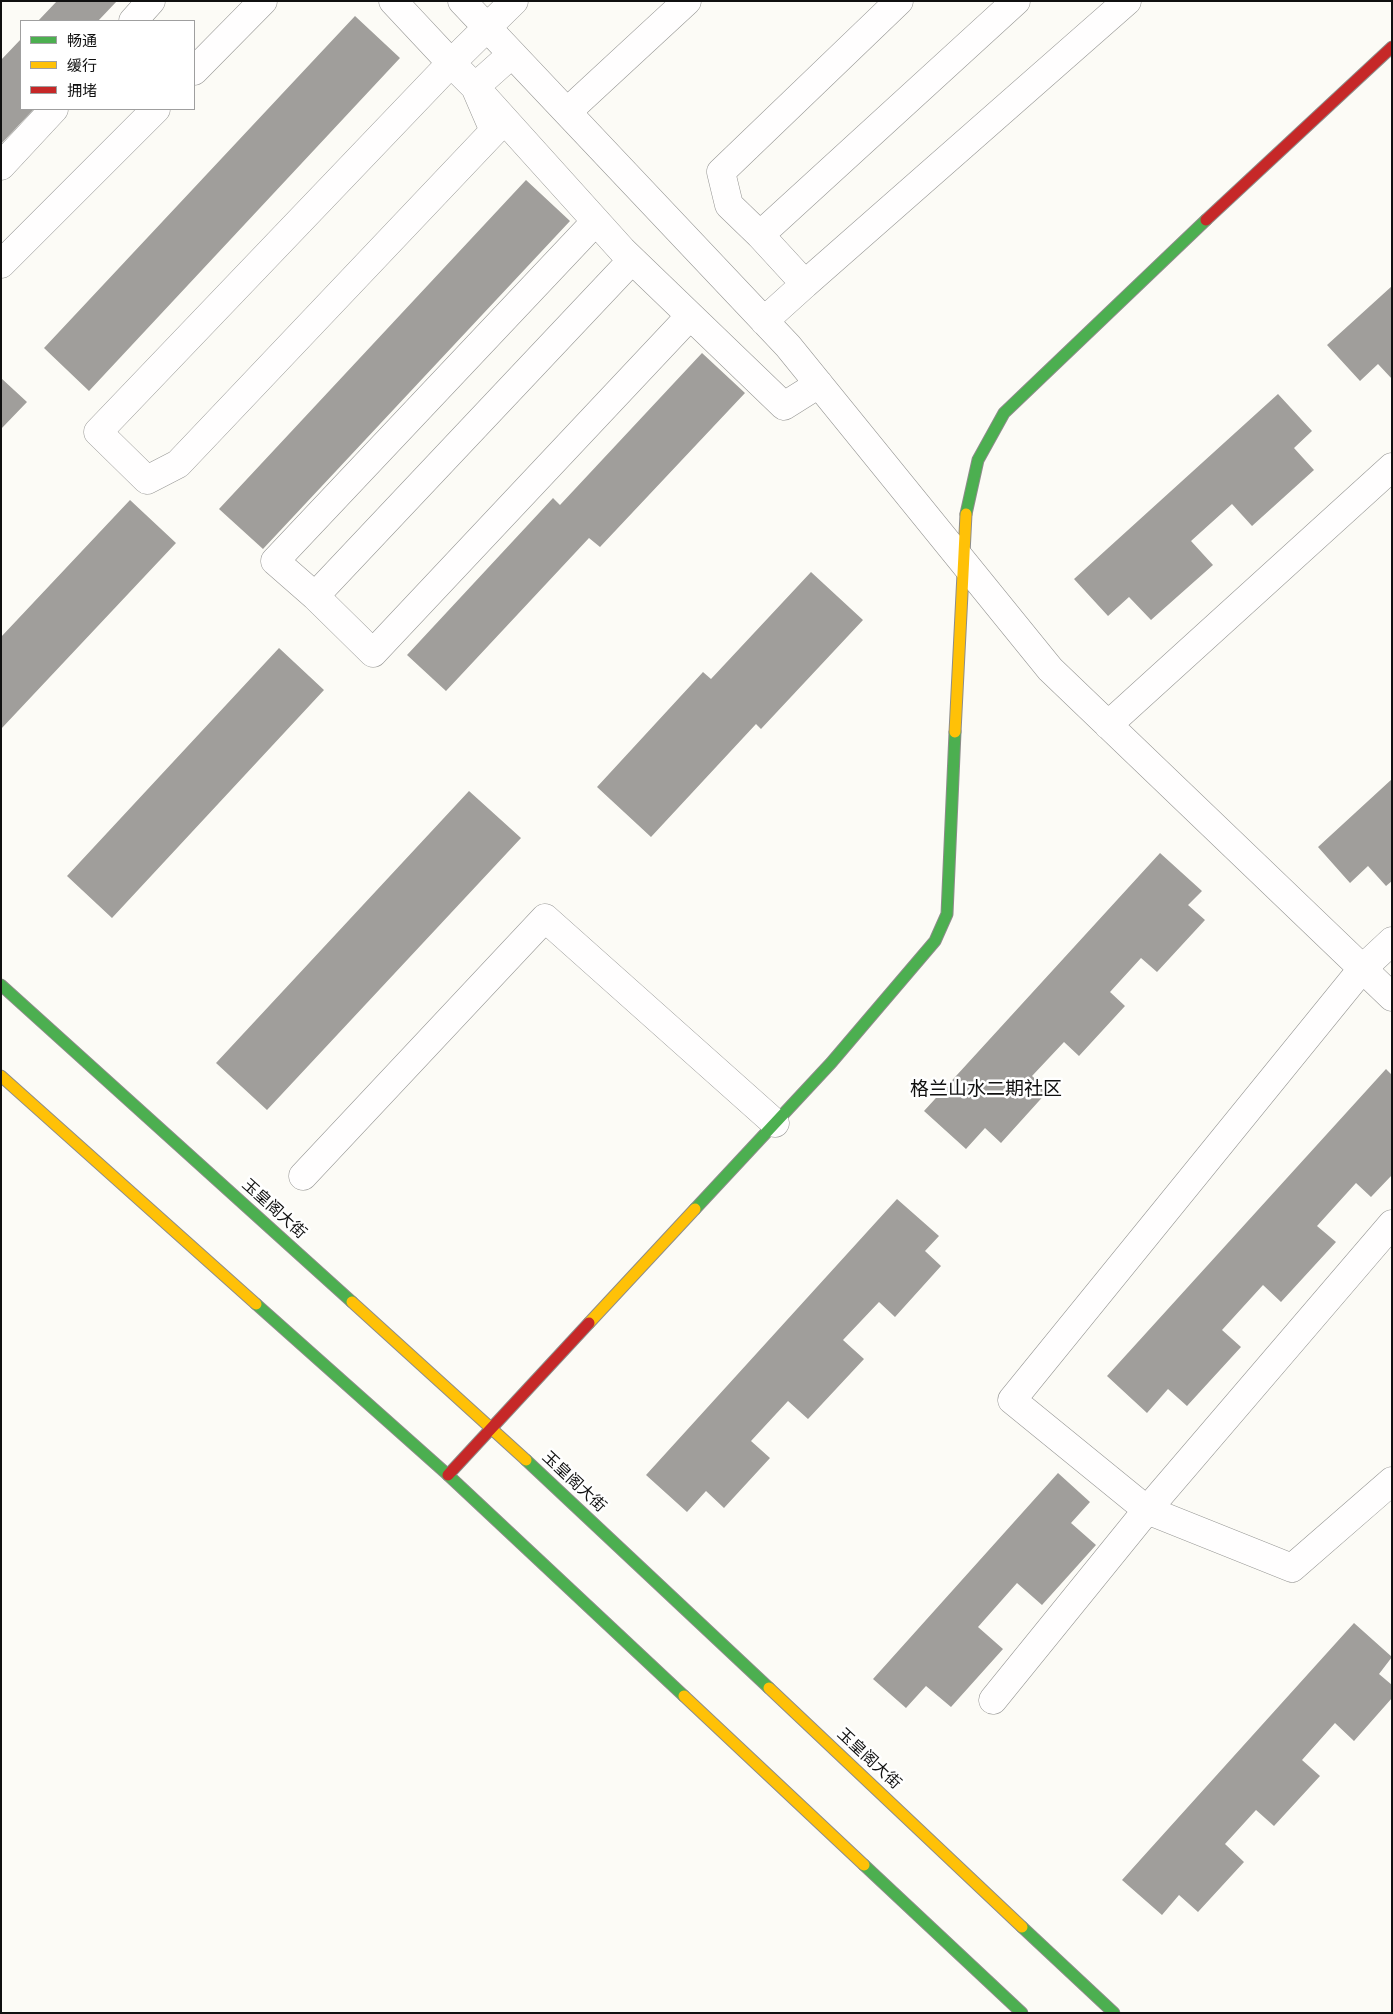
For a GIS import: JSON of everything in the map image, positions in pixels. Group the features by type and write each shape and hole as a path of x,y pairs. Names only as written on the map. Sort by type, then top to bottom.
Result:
{"street":[{"path":"134,20 151,1"},
{"path":"195,70 263,1"},
{"path":"393,1 475,87 632,260 784,406 819,384"},
{"path":"462,1 788,346 1050,669 1392,997"},
{"path":"475,87 494,131 178,464 147,480 98,432 451,63 514,1"},
{"path":"567,112 687,1"},
{"path":"805,284 729,205 721,172 899,1"},
{"path":"760,236 1016,1"},
{"path":"764,321 1126,1"},
{"path":"448,1475 830,1063 935,941 947,914 962,561 966,508 978,460 1004,413 1190,235 1392,47"},
{"path":"475,87 512,54"},
{"path":"1,166 53,110"},
{"path":"3,260 155,110"},
{"path":"596,221 275,561 316,596 373,653 690,316"},
{"path":"316,596 632,260"},
{"path":"1108,725 1392,467"},
{"path":"303,1176 545,918 775,1122"},
{"path":"1392,941 1362,969 1012,1400 1147,1510 1292,1568 1392,1481"},
{"name":"玉皇阁大街","path":"1,985 491,1427 1114,2013"},
{"path":"1,1076 448,1475 1022,2013"},
{"path":"994,1700 1147,1510 1392,1224"}],"building":[{"path":"57,1 117,1 99,20 39,20"},
{"path":"355,16 400,58 89,391 44,348"},
{"path":"20,40 20,110 33,110 1,144 1,60"},
{"path":"526,180 570,221 263,549 219,509"},
{"path":"1392,286 1392,379 1378,364 1360,381 1327,345"},
{"path":"702,353 745,393 600,547 589,538 446,691 407,655 553,498 560,505"},
{"path":"1,378 27,402 1,429"},
{"path":"1278,394 1312,431 1294,448 1314,470 1252,526 1232,504 1191,541 1213,565 1151,620 1129,597 1108,616 1074,579"},
{"path":"130,500 176,543 1,729 1,637"},
{"path":"811,572 863,620 761,729 756,724 651,837 597,787 703,672 711,679"},
{"path":"279,648 324,690 112,918 67,876"},
{"path":"1392,779 1392,881 1386,886 1368,866 1350,883 1318,847"},
{"path":"469,791 521,838 267,1110 216,1063"},
{"path":"1160,853 1202,891 1188,905 1205,920 1157,972 1141,958 1110,992 1125,1006 1079,1056 1064,1042 1032,1076 1048,1091 1001,1143 985,1128 966,1149 924,1111"},
{"path":"1386,1069 1392,1075 1392,1175 1371,1197 1356,1183 1317,1226 1336,1242 1281,1302 1263,1285 1222,1330 1241,1347 1187,1406 1168,1389 1147,1413 1107,1376"},
{"path":"897,1199 939,1236 925,1251 941,1266 895,1317 879,1302 843,1340 864,1359 808,1419 788,1401 751,1441 770,1458 724,1508 706,1491 687,1512 646,1475"},
{"path":"1058,1473 1090,1502 1071,1523 1096,1545 1042,1605 1017,1583 978,1627 1003,1649 951,1707 926,1686 906,1708 873,1679"},
{"path":"1354,1623 1392,1657 1379,1674 1392,1685 1392,1698 1354,1741 1335,1723 1302,1760 1320,1776 1274,1826 1256,1810 1225,1844 1244,1862 1198,1912 1179,1895 1162,1915 1122,1880"}],"traffic: fast":[{"path":"966,514 978,460 1004,413 1206,220"},
{"path":"695,1209 831,1063 935,941 947,914 955,732"},
{"path":"1,985 352,1302"},
{"path":"256,1304 448,1475 684,1696"},
{"path":"526,1460 769,1688"},
{"path":"864,1865 1022,2013"},
{"path":"1022,1927 1114,2013"}],"traffic: slow":[{"path":"955,732 966,514"},
{"path":"1,1076 256,1304"},
{"path":"589,1323 695,1209"},
{"path":"352,1302 526,1460"},
{"path":"769,1688 1022,1927"},
{"path":"684,1696 864,1865"}],"traffic: jam":[{"path":"1206,220 1392,47"},
{"path":"448,1475 589,1323"}],"district":[{"name":"格兰山水二期社区","path":"986,1090"}]}
